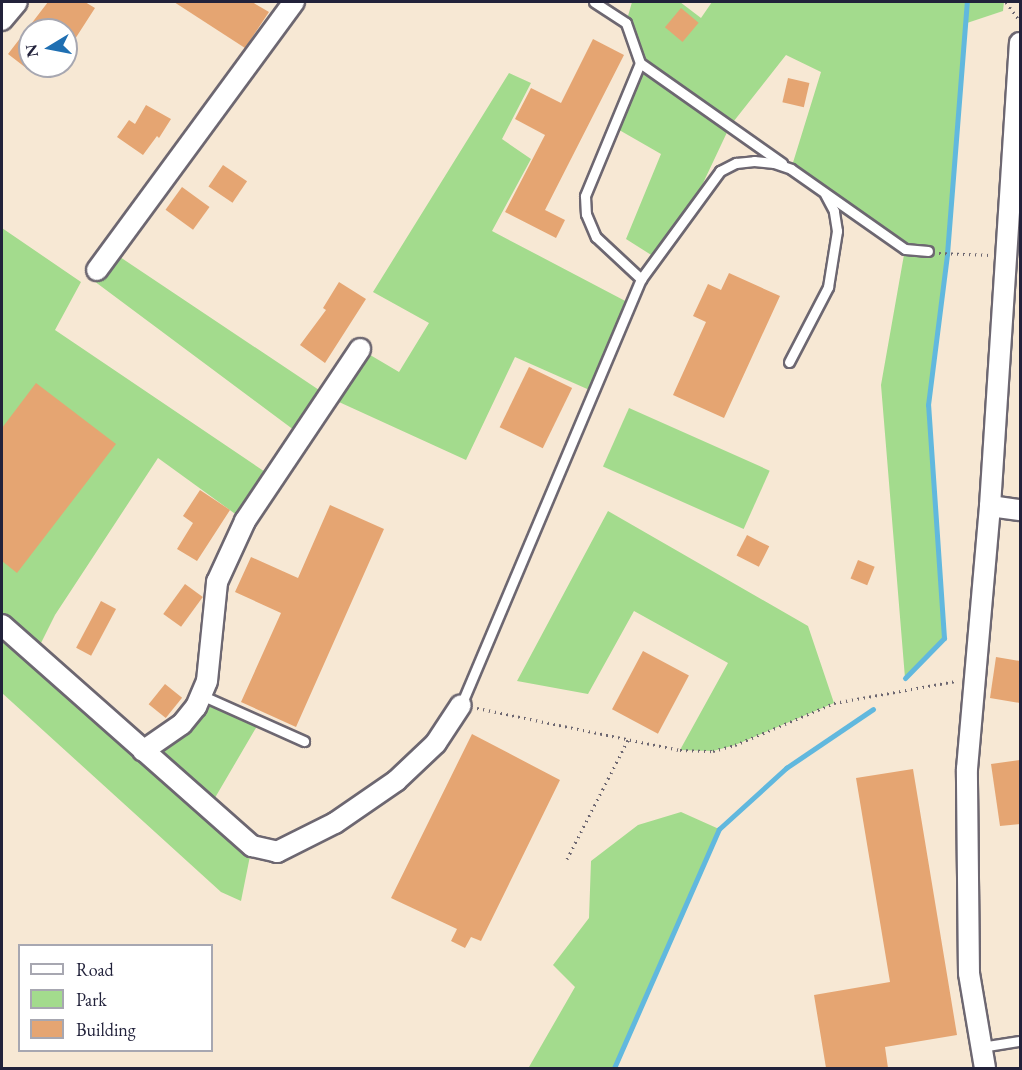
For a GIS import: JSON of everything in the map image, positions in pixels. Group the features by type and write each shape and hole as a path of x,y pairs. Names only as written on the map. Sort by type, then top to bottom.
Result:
{"street":[{"path":"2,20 17,2"},
{"path":"97,270 294,2"},
{"path":"985,1068 969,973 967,769 990,506 1020,43"},
{"path":"143,751 182,724 196,707 207,681 217,582 245,521 360,349"},
{"path":"990,506 1020,510"},
{"path":"2,625 252,846 277,852 302,842 335,823 396,781 436,743 461,705"}],"lane":[{"path":"594,2 626,23 640,63 905,249 928,251"},
{"path":"640,63 585,196 586,214 596,237 641,279"},
{"path":"461,705 641,279 720,171 736,163 754,161 774,163 791,169"},
{"path":"789,362 828,287 837,231 834,211 824,192"},
{"path":"201,695 304,741"},
{"path":"981,1047 1020,1041"}],"path":[{"path":"1006,2 1020,21"},
{"path":"928,251 947,254 1006,255"},
{"path":"461,705 680,750 713,751 735,745 834,703 975,678"},
{"path":"567,859 628,740"}],"green space":[{"path":"632,2 680,2 701,18 712,2 1004,2 1003,11 964,24 947,254 928,405 944,638 905,678 881,385 905,249 791,169 821,72 786,55 730,126 688,215 656,258 626,239 661,154 614,127 640,63 626,23"},
{"path":"509,73 531,83 502,139 531,159 492,231 631,304 594,392 515,357 466,460 328,397 302,436 90,278 111,251 328,396 360,349 399,372 429,323 373,292"},
{"path":"2,228 81,282 55,330 274,478 245,521 158,458 55,615 35,655 143,750 201,695 260,721 209,808 252,846 241,901 221,892 2,693"},
{"path":"629,408 770,471 744,529 603,466"},
{"path":"608,511 808,626 834,703 735,745 713,751 680,750 728,663 634,611 588,694 517,681"},
{"path":"681,812 719,829 614,1068 529,1067 575,987 553,965 589,918 591,861 638,825"}],"building":[{"path":"48,2 85,2 95,8 78,34 78,18 36,18"},
{"path":"174,2 252,2 269,12 245,48"},
{"path":"681,8 699,23 683,42 665,27"},
{"path":"593,39 624,55 545,210 565,220 556,238 505,212 545,135 515,119 531,88 561,103"},
{"path":"18,41 18,62 8,54"},
{"path":"788,78 809,83 804,107 782,102"},
{"path":"146,105 171,119 159,138 157,136 143,155 117,137 129,120 135,124"},
{"path":"223,165 247,181 233,203 208,187"},
{"path":"182,187 210,207 193,230 166,210"},
{"path":"729,273 780,296 724,418 673,395 706,322 693,316 708,284 721,290"},
{"path":"339,282 366,299 325,363 300,345 326,310 323,308"},
{"path":"529,367 572,388 543,448 500,427"},
{"path":"36,383 116,444 17,573 2,561 2,428"},
{"path":"200,490 230,510 197,561 177,549 193,523 183,516"},
{"path":"330,505 384,529 296,727 241,702 281,613 235,592 251,557 298,578"},
{"path":"747,535 769,546 759,567 737,555"},
{"path":"858,560 875,567 867,585 851,579"},
{"path":"185,584 203,597 181,627 163,614"},
{"path":"101,601 116,609 91,656 76,648"},
{"path":"643,651 689,675 658,734 612,709"},
{"path":"996,657 1020,661 1020,703 990,698"},
{"path":"165,684 182,698 166,718 149,704"},
{"path":"472,734 560,780 481,941 471,937 465,948 451,941 457,929 391,898"},
{"path":"1020,760 1020,824 1000,826 991,764"},
{"path":"913,769 957,1035 885,1047 888,1068 826,1068 814,995 890,982 856,778"}],"waterway":[{"path":"905,678 944,638 928,405 947,254 967,2"},
{"path":"614,1068 719,829 786,768 873,709"}]}
